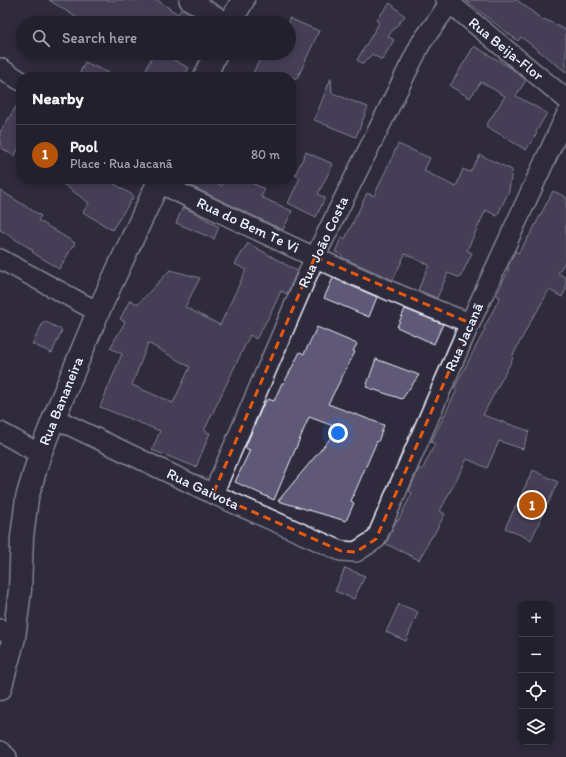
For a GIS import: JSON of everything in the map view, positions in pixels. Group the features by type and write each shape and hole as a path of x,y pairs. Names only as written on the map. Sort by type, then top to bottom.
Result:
{"street":[{"path":"189,0 217,16"},
{"path":"233,16 243,0"},
{"name":"Rua Beija-Flor","path":"449,1 566,99"},
{"name":"Rua João Costa","path":"213,494 315,257 421,43 449,1"},
{"path":"208,72 213,60"},
{"path":"0,68 16,78"},
{"name":"Rua Jacanã","path":"356,552 376,539 470,323 566,114"},
{"name":"Rua Bananeira","path":"0,689 7,634 20,590 22,538 27,498 40,454 98,312 159,184"},
{"name":"Rua do Bem Te Vi","path":"166,184 315,257 435,310 470,323"},
{"path":"0,259 98,312"},
{"name":"Rua Gaivota","path":"54,418 213,494 341,551 356,552"},
{"path":"0,432 40,454"},
{"path":"0,751 7,757"}],"highlighted area":[{"path":"315,257 470,323 376,539 356,552 341,551 213,494"}],"building":[{"path":"49,0 157,0 178,14 182,8 195,16 74,16"},
{"path":"465,0 517,0 543,20 544,19 566,30 566,72 521,37 518,41"},
{"path":"390,3 405,16 388,36 394,40 382,60 372,54 363,64 357,60 379,23 376,20"},
{"path":"296,21 319,31 297,79 296,72 254,72 260,60 296,60"},
{"path":"474,46 511,68 526,80 516,96 547,113 526,150 486,126 505,96 481,82 470,98 450,86"},
{"path":"150,60 174,60 189,68 187,72 145,71"},
{"path":"85,62 107,72 80,72"},
{"path":"331,78 332,93 368,107 356,137 314,120"},
{"path":"16,107 16,153 14,156 0,147 0,132"},
{"path":"398,144 430,158 424,171 456,187 463,169 470,172 480,155 512,170 509,191 497,216 486,210 467,250 472,253 460,278 448,273 437,298 418,290 429,265 405,254 393,280 341,257 342,255 335,252 341,238 345,239 367,193 374,196"},
{"path":"306,152 333,164 318,194 325,198 316,217 288,203 300,178 296,176"},
{"path":"63,184 114,184 134,196 112,230 83,212 89,203"},
{"path":"186,184 218,184 222,186 223,184 254,184 265,189 261,197 292,211 283,230"},
{"path":"0,190 41,216 38,220 75,243 59,269 32,252 33,250 0,230"},
{"path":"553,191 566,197 566,260 558,273 566,278 566,289 562,297 549,290 534,315 483,415 529,431 523,449 499,441 487,468 467,459 440,511 445,514 419,560 386,544 394,525 397,520 398,521 412,493 409,491 419,468 422,470 435,444 431,442 457,390 454,389 500,297 496,295 509,269 507,268 515,251 518,253 531,233"},
{"path":"183,207 219,227 214,239 176,223"},
{"path":"248,243 297,271 287,294 281,291 270,315 256,339 250,335 204,431 210,433 196,467 152,450 160,431 100,407 122,354 110,348 125,322 120,319 130,300 138,304 170,270 200,278 185,307 220,325 246,270 235,264","holes":["148,343 190,367 173,403 132,385"]},
{"path":"333,278 377,297 369,317 324,298"},
{"path":"405,309 443,324 434,344 397,327"},
{"path":"44,321 62,330 52,353 32,344"},
{"path":"317,327 357,344 353,351 355,352 328,404 384,425 378,442 377,441 351,501 354,503 346,521 278,501 339,428 309,417 274,500 235,482 250,450 245,448 263,405 268,399 274,401 282,383 284,383 300,352 304,354"},
{"path":"376,359 419,375 402,399 366,387"},
{"path":"533,470 558,482 531,540 505,528"},
{"path":"345,568 365,576 354,599 335,591"},
{"path":"399,604 418,612 406,641 386,632"}],"place":[{"name":"Pool","path":"532,505"}]}
